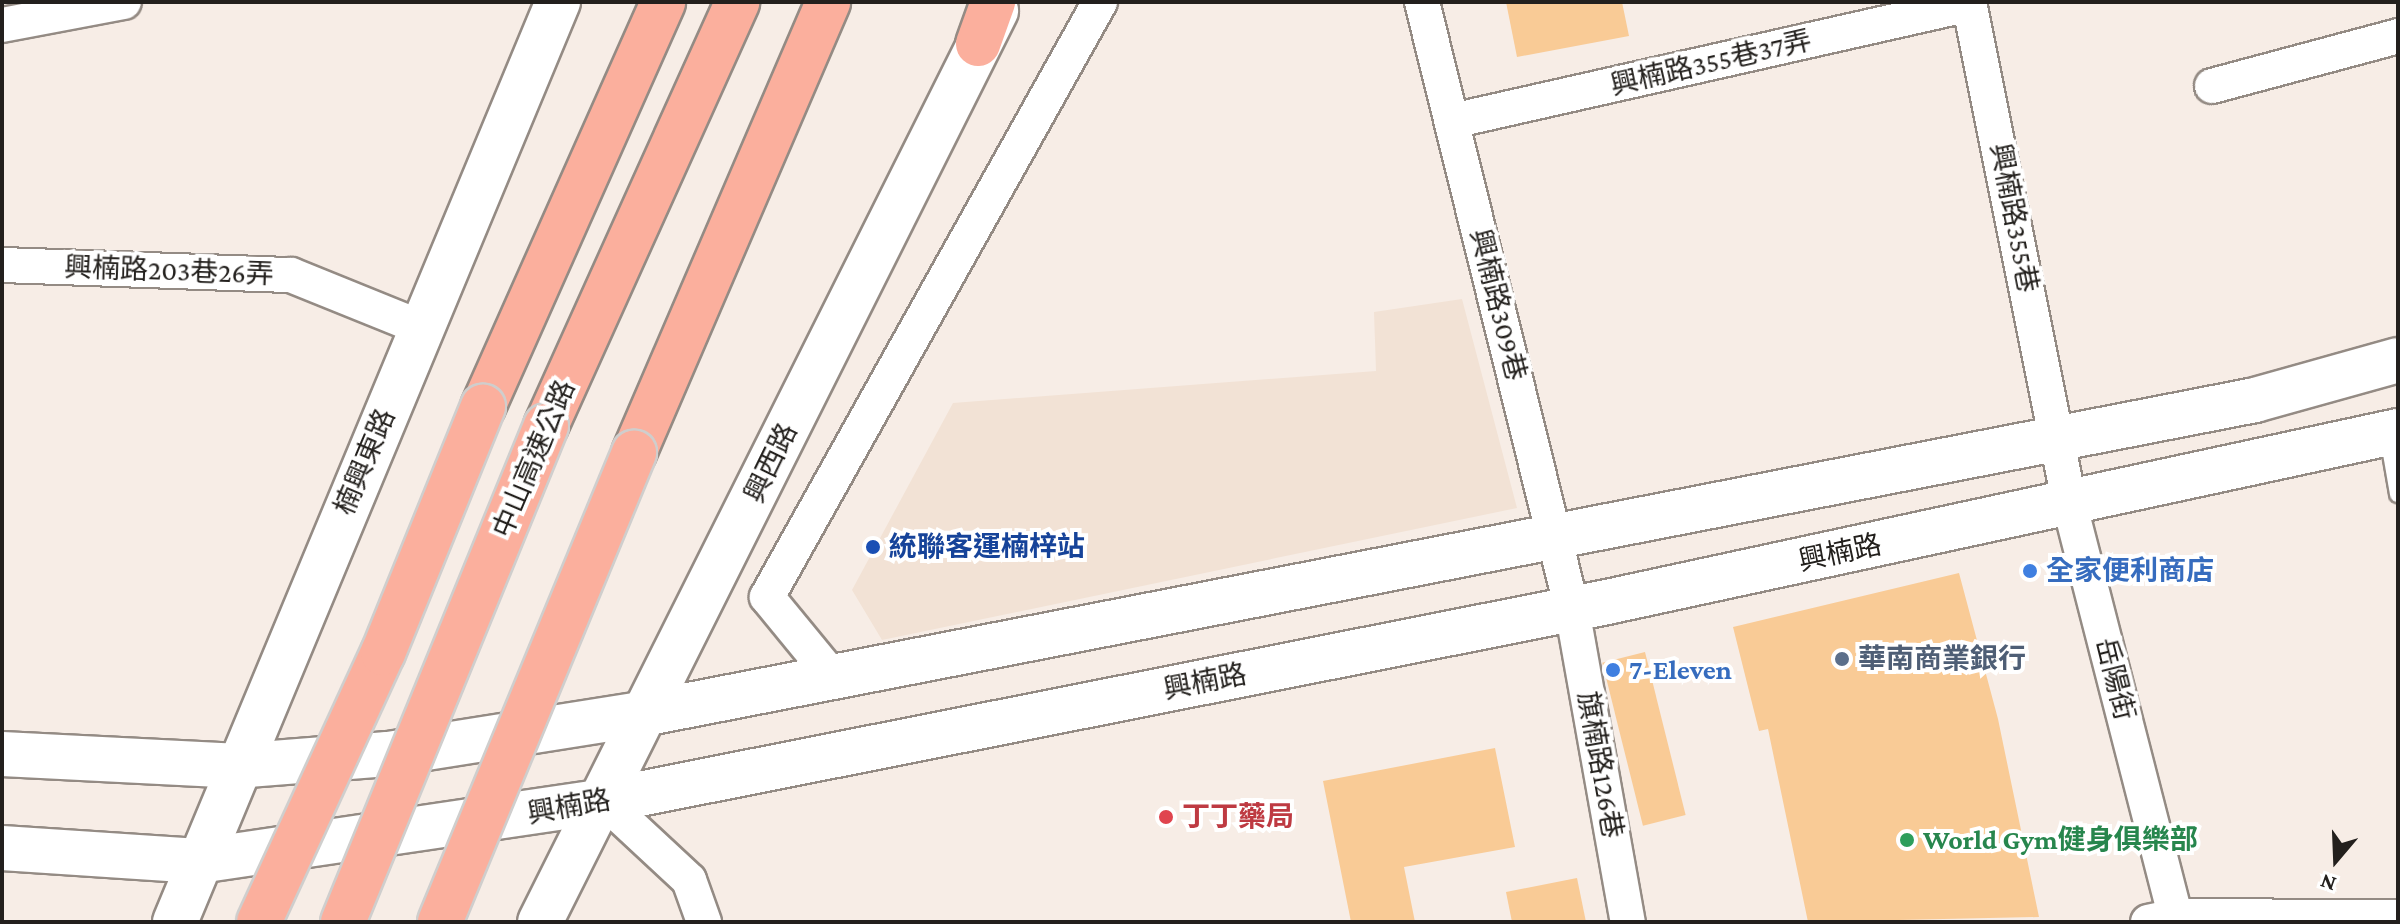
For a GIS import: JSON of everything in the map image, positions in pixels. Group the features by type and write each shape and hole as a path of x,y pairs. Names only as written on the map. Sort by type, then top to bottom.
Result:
{"highway":[{"path":"259,922 383,653 483,407 663,2"},
{"name":"中山高速公路","path":"343,922 546,426 737,2"},
{"path":"440,922 634,453 828,2"},
{"path":"978,44 993,2"}],"street":[{"path":"2,25 124,2"},
{"name":"楠興東路","path":"175,922 235,766 558,2"},
{"name":"興西路","path":"540,922 554,884 604,801 1001,2"},
{"path":"831,675 767,597 1100,2"},
{"name":"興楠路309巷","path":"1422,2 1572,609"},
{"name":"興楠路355巷37弄","path":"1452,121 1970,3"},
{"name":"興楠路355巷","path":"1970,3 2057,435"},
{"path":"2212,86 2398,36"},
{"name":"興楠路203巷26弄","path":"2,265 291,275 422,328"},
{"path":"2,754 235,766 388,754 648,713 2057,435 2255,400 2398,360"},
{"name":"興楠路","path":"2,848 199,861 604,801 1572,609 2070,506 2393,432"},
{"name":"岳陽街","path":"2057,435 2070,506 2167,920"},
{"name":"旗楠路126巷","path":"1572,609 1628,922"},
{"path":"604,801 689,880 704,922"},
{"path":"2167,920 2398,917"}],"lane":[{"path":"2393,432 2398,494"}],"shaded area":[{"path":"1462,299 1517,508 882,640 852,590 953,403 1376,371 1374,312"}],"building":[{"path":"1506,2 1622,2 1629,36 1517,57"},
{"path":"1959,573 1998,719 2039,917 1808,922 1768,729 1759,731 1733,627"},
{"path":"1645,652 1686,815 1643,826 1602,663"},
{"path":"1495,748 1515,847 1404,867 1415,922 1351,922 1323,781"},
{"path":"1577,878 1586,922 1512,922 1506,892"}],"place":[{"name":"統聯客運楠梓站","path":"873,547"},
{"name":"全家便利商店","path":"2030,571"},
{"name":"華南商業銀行","path":"1842,659"},
{"name":"7-Eleven","path":"1613,670"},
{"name":"丁丁藥局","path":"1166,817"},
{"name":"World Gym健身俱樂部","path":"1907,840"}]}
